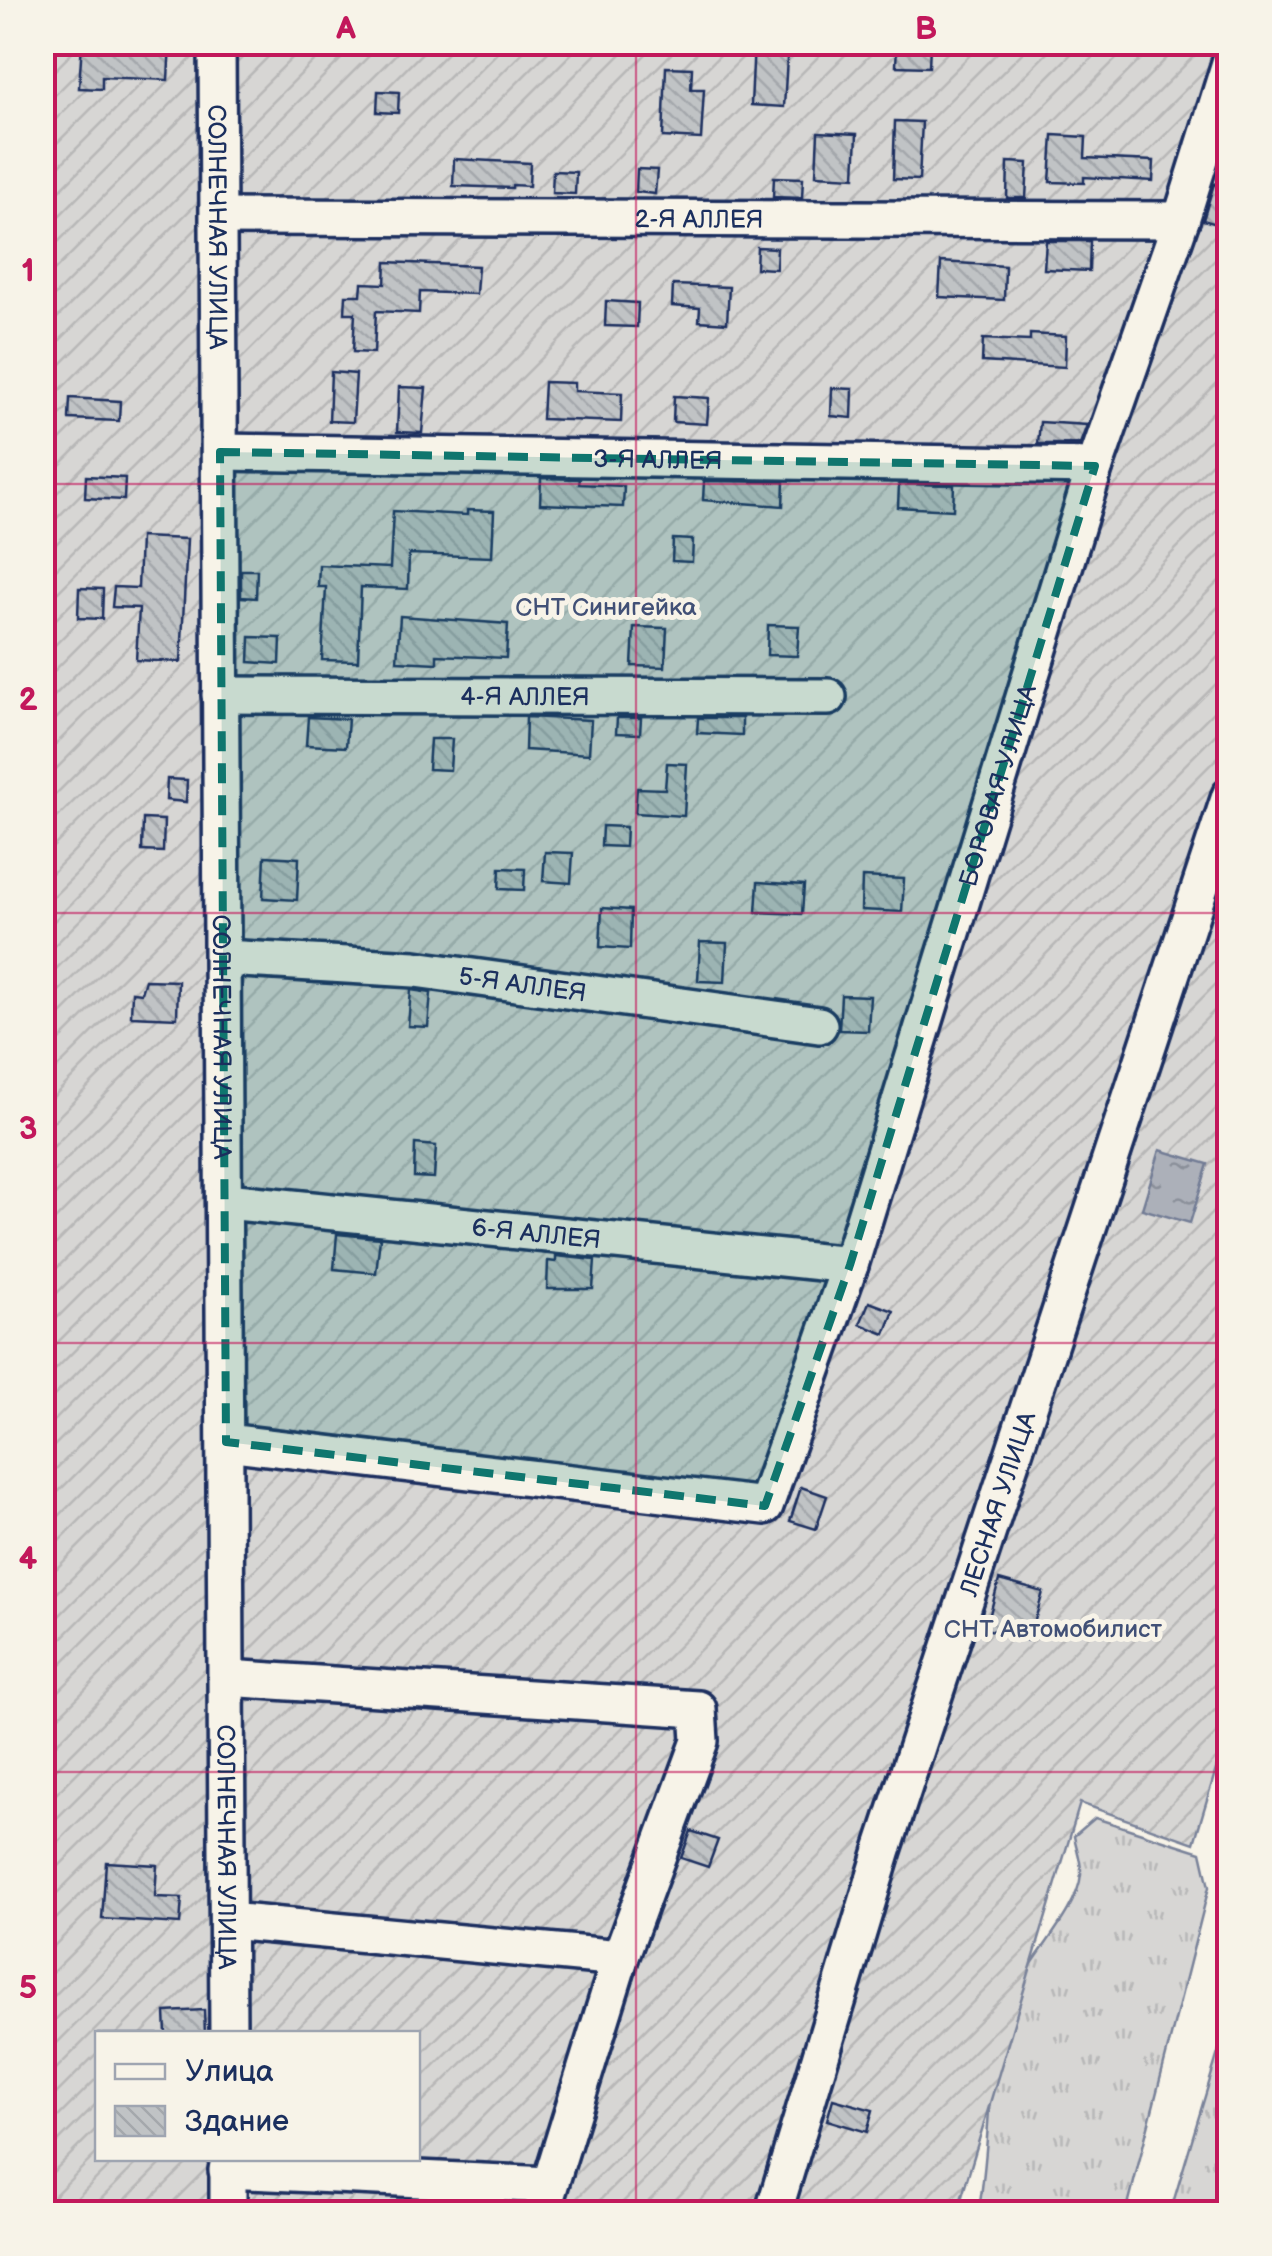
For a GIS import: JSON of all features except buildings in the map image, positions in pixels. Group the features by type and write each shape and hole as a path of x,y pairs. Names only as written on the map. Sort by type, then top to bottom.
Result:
{"street":[{"name":"СОЛНЕЧНАЯ УЛИЦА","path":"217,42 228,2031"},
{"name":"БОРОВАЯ УЛИЦА","path":"226,1442 765,1506 850,1265 1095,466 1181,220 1230,63"},
{"name":"2-Я АЛЛЕЯ","path":"219,217 1181,220"},
{"name":"3-Я АЛЛЕЯ","path":"220,452 1095,466"},
{"name":"4-Я АЛЛЕЯ","path":"220,696 828,697"},
{"name":"ЛЕСНАЯ УЛИЦА","path":"773,2214 883,1850 1230,796"},
{"name":"5-Я АЛЛЕЯ","path":"224,958 414,969 820,1025"},
{"name":"6-Я АЛЛЕЯ","path":"226,1201 850,1265"},
{"path":"227,1678 698,1709 700,1741 620,1958 545,2199 228,2164 228,2214"},
{"path":"228,1921 620,1958"}],"highlighted area":[{"path":"220,452 1095,466 850,1265 765,1506 226,1442"}],"green space":[{"name":"СНТ Синигейка","path":"42,43 1229,43 1230,1311 1223,1331 1230,1338 1229,1726 1194,1843 1080,1803 957,2213 43,2213"},
{"path":"1095,1818 1201,1852 1209,1887 1126,2213 978,2214 994,2064 1004,2015 1021,1980 1070,1907 1081,1874 1074,1836"},
{"path":"1229,2027 1229,2213 1170,2213 1224,2033"}],"water":[{"path":"1160,1150 1208,1164 1190,1223 1142,1209"}],"park label":[{"name":"СНТ Автомобилист","path":"1053,1628"}]}
